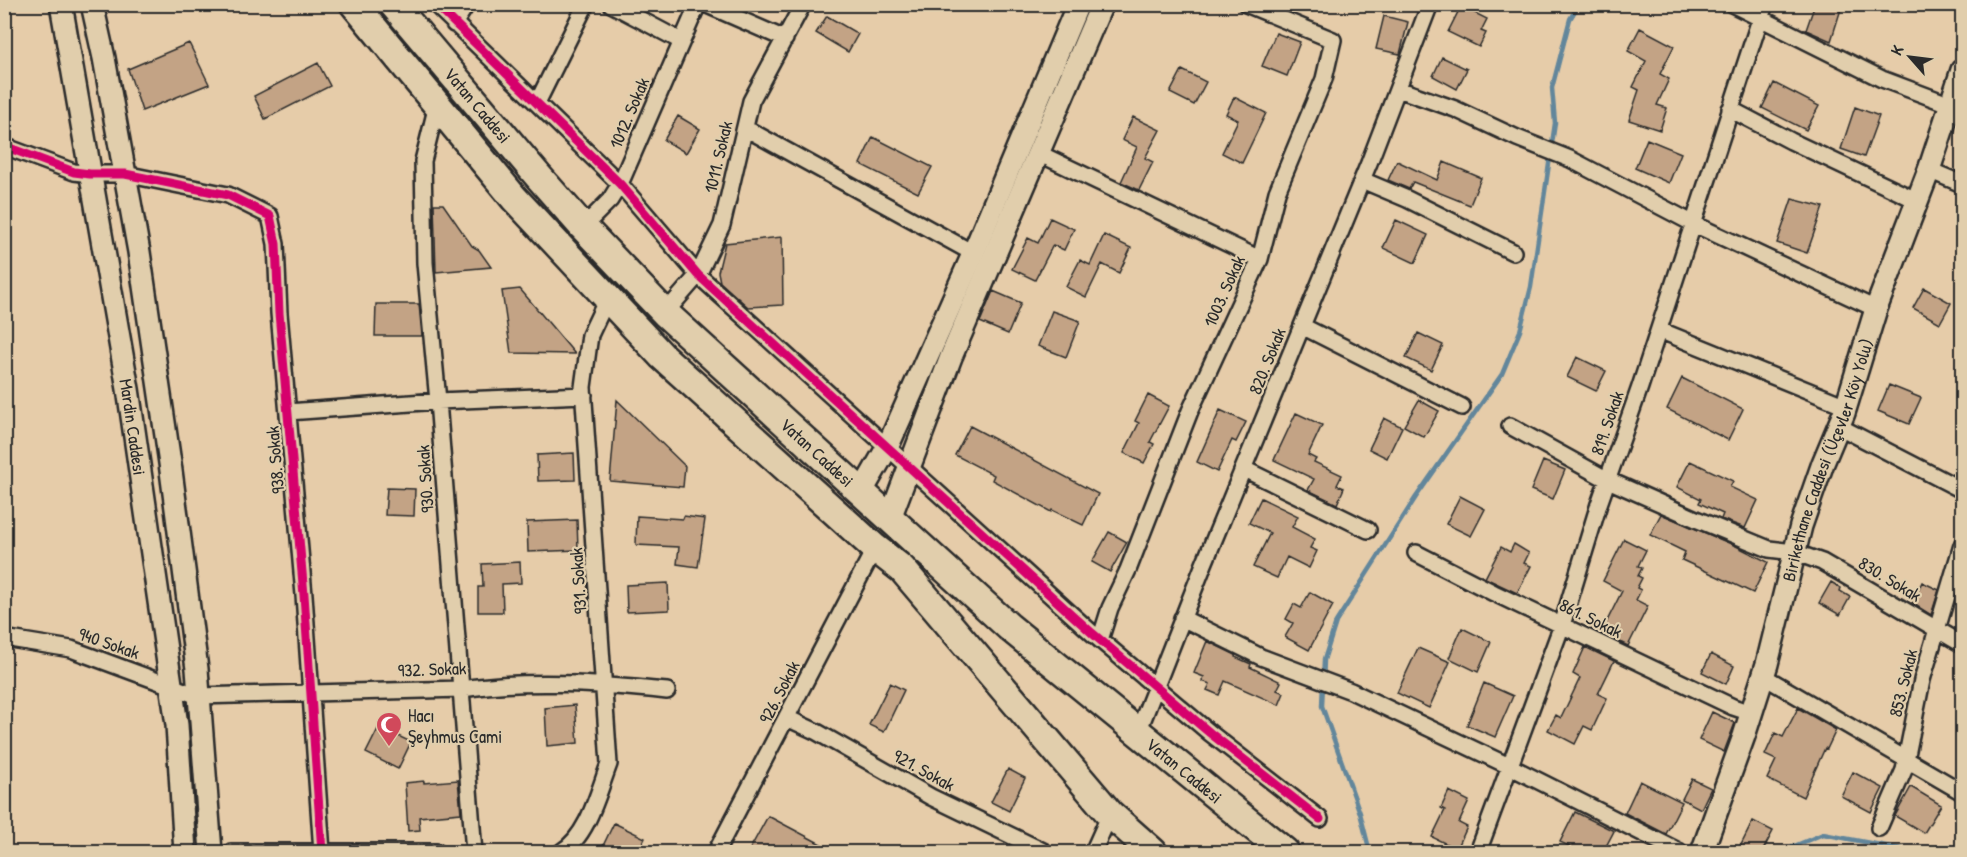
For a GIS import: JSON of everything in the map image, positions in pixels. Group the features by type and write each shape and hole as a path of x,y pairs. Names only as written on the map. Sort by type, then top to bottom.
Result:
{"highway":[{"name":"Vatan Caddesi","path":"354,4 514,198 662,356 875,548 902,569 1110,814 1153,852"},
{"name":"Vatan Caddesi","path":"393,4 583,227 665,314 1009,627 1285,852"}],"street":[{"name":"Mardin Caddesi","path":"61,4 128,389 177,725 185,852"},
{"name":"Mardin Caddesi","path":"92,4 139,252 168,451 198,696 211,852"},
{"path":"435,4 620,184 698,276 1100,640 1210,733 1320,819"},
{"path":"454,24 467,4"},
{"path":"537,103 585,4"},
{"path":"610,4 681,41"},
{"name":"1012. Sokak","path":"583,227 610,200 620,184 698,4"},
{"path":"705,4 785,39"},
{"name":"1011. Sokak","path":"665,314 698,276 722,225 751,101 803,4"},
{"path":"861,493 888,448 1078,4"},
{"path":"890,518 951,357 1102,4"},
{"name":"1003. Sokak","path":"1100,640 1110,608 1128,570 1190,411 1260,259 1277,192 1324,79 1333,40 1246,4"},
{"name":"820. Sokak","path":"1138,732 1182,618 1362,180 1430,4"},
{"path":"1732,4 1763,11 1882,79 1951,105"},
{"name":"819. Sokak","path":"1478,852 1562,625 1763,11"},
{"name":"Birikethane Caddesi (Üçevler Köy Yolu)","path":"1702,852 1763,676 1801,526 1846,406 1876,309 1918,201 1962,70"},
{"path":"1398,89 1455,109 1570,159 1694,224 1876,309"},
{"name":"930. Sokak","path":"437,105 423,161 425,263 474,852"},
{"path":"1730,109 1791,141 1918,201"},
{"path":"745,128 973,253"},
{"path":"4,146 74,172 125,174"},
{"path":"1038,153 1260,259"},
{"path":"1929,170 1962,184"},
{"name":"938. Sokak","path":"125,174 228,195 270,216 276,244 279,313 322,852"},
{"path":"1362,180 1407,199 1513,252"},
{"name":"931. Sokak","path":"561,852 571,846 587,819 609,764 584,394 590,335 608,297"},
{"path":"1302,326 1462,407"},
{"path":"1659,330 1846,406"},
{"path":"288,412 438,401 584,394"},
{"name":"830. Sokak","path":"1510,426 1608,480 1769,549 1794,552 1822,561 1962,644"},
{"path":"1838,426 1962,490"},
{"path":"1244,469 1368,530"},
{"name":"853. Sokak","path":"1880,828 1904,770 1922,680 1962,545"},
{"name":"926. Sokak","path":"716,852 875,548"},
{"name":"861. Sokak","path":"1416,553 1733,707 1751,713"},
{"path":"1182,618 1261,657 1351,691 1511,767 1680,852"},
{"name":"940 Sokak","path":"4,638 71,649 198,696"},
{"path":"1763,676 1962,792"},
{"name":"932. Sokak","path":"198,696 462,689 497,684 605,685 667,691"},
{"name":"921. Sokak","path":"787,718 817,732 930,797 1045,852"},
{"path":"1093,852 1110,814"},
{"path":"231,852 437,852"}],"building":[{"path":"1815,4 1829,4 1841,9 1831,41 1806,30"},
{"path":"1461,6 1487,19 1481,31 1486,33 1479,47 1448,32"},
{"path":"827,16 858,34 848,52 816,33"},
{"path":"1384,16 1408,22 1400,54 1376,49"},
{"path":"1640,28 1674,46 1660,74 1669,79 1657,105 1667,108 1660,130 1629,120 1639,90 1633,87 1646,61 1628,51"},
{"path":"1276,33 1300,42 1287,76 1262,66"},
{"path":"189,43 209,84 142,111 128,69"},
{"path":"1442,57 1467,69 1457,89 1433,76"},
{"path":"318,63 330,86 265,119 254,96"},
{"path":"1182,70 1206,82 1194,105 1170,93"},
{"path":"1774,83 1819,106 1806,130 1762,108"},
{"path":"1234,97 1266,113 1242,163 1222,153 1238,120 1226,114"},
{"path":"1855,107 1879,116 1864,157 1841,149"},
{"path":"678,116 700,129 686,153 664,140"},
{"path":"1133,117 1160,130 1145,158 1153,162 1139,190 1121,182 1137,147 1122,140"},
{"path":"873,137 932,167 918,193 860,164"},
{"path":"1647,139 1681,153 1669,183 1635,168"},
{"path":"1397,161 1437,180 1444,162 1481,178 1470,205 1413,182 1409,189 1388,180"},
{"path":"1792,199 1823,207 1807,253 1777,243"},
{"path":"434,204 443,204 472,246 479,250 491,267 436,272"},
{"path":"1050,218 1074,229 1064,250 1053,245 1035,280 1012,269 1028,238 1038,243"},
{"path":"1396,220 1428,235 1415,263 1383,248"},
{"path":"1104,235 1131,248 1119,273 1102,264 1086,297 1066,287 1080,260 1090,265"},
{"path":"782,237 783,305 748,307 720,282 718,272 725,243"},
{"path":"1924,288 1951,303 1940,323 1913,308"},
{"path":"520,289 575,354 511,353 502,291"},
{"path":"993,291 1021,303 1008,334 980,322"},
{"path":"376,304 419,304 422,336 375,336"},
{"path":"1052,311 1080,321 1066,357 1038,346"},
{"path":"1418,333 1443,345 1431,370 1406,358"},
{"path":"1577,357 1606,371 1596,391 1567,377"},
{"path":"1682,378 1743,409 1728,440 1667,409"},
{"path":"1889,385 1921,398 1909,424 1878,411"},
{"path":"1148,395 1169,406 1150,442 1154,444 1144,463 1124,453 1139,423 1135,421"},
{"path":"617,400 685,466 683,487 610,481"},
{"path":"1419,400 1439,411 1424,437 1404,426"},
{"path":"1220,410 1246,422 1236,442 1232,440 1217,472 1197,462"},
{"path":"1296,413 1322,425 1308,455 1316,459 1314,462 1342,475 1337,485 1344,488 1337,504 1308,490 1314,479 1274,460"},
{"path":"1384,418 1402,427 1387,458 1369,449"},
{"path":"970,426 1098,494 1083,525 1052,510 1051,512 992,480 994,475 955,455"},
{"path":"574,453 575,480 538,481 537,455"},
{"path":"1543,461 1565,470 1553,499 1531,490"},
{"path":"1690,461 1733,481 1730,487 1758,500 1745,528 1721,519 1723,514 1699,503 1701,499 1677,487"},
{"path":"387,488 415,489 414,516 385,515"},
{"path":"1460,496 1485,509 1471,536 1446,524"},
{"path":"1261,498 1298,516 1292,527 1315,539 1310,548 1317,551 1309,568 1287,557 1277,578 1253,567 1270,533 1249,523"},
{"path":"1661,514 1768,562 1753,593 1682,560 1685,552 1650,535"},
{"path":"637,516 683,519 684,516 705,519 698,567 677,564 679,547 636,545"},
{"path":"577,520 578,550 528,552 527,522"},
{"path":"1109,532 1127,542 1110,572 1092,562"},
{"path":"1624,539 1646,550 1638,566 1642,568 1638,576 1642,578 1637,588 1641,590 1636,600 1648,606 1628,646 1601,633 1622,591 1603,581"},
{"path":"1514,544 1529,553 1524,563 1531,566 1517,593 1485,578 1501,547 1510,552"},
{"path":"520,562 521,583 502,584 503,612 478,612 478,587 483,587 482,564"},
{"path":"1831,582 1850,597 1840,615 1819,603"},
{"path":"1922,582 1939,590 1931,615 1912,603"},
{"path":"668,583 669,610 627,612 626,585"},
{"path":"1310,592 1333,605 1309,650 1285,637 1293,623 1286,619 1294,604 1301,608"},
{"path":"1462,628 1491,642 1478,672 1449,658"},
{"path":"1207,641 1251,664 1250,667 1281,682 1277,690 1284,693 1279,705 1225,681 1219,695 1207,690 1210,684 1202,681 1204,677 1194,673"},
{"path":"1585,647 1614,661 1598,694 1607,698 1592,730 1584,726 1575,744 1548,730 1556,715 1561,718 1580,678 1573,674"},
{"path":"1418,648 1450,662 1429,708 1397,693"},
{"path":"1711,654 1734,666 1726,684 1702,672"},
{"path":"890,683 904,690 884,732 869,725"},
{"path":"1484,683 1513,696 1495,737 1467,725"},
{"path":"575,705 578,743 547,746 545,708"},
{"path":"1798,708 1836,730 1827,749 1825,748 1803,797 1767,779 1776,760 1765,755 1775,733 1783,737"},
{"path":"1712,712 1735,723 1724,752 1699,740"},
{"name":"Hacı Şeyhmus Cami","path":"379,727 411,742 398,769 366,753"},
{"path":"1008,769 1025,778 1009,811 991,802"},
{"path":"1853,772 1883,788 1871,812 1841,796"},
{"path":"1692,779 1711,788 1701,809 1682,799"},
{"path":"458,780 461,813 419,817 420,830 408,831 405,783"},
{"path":"1640,781 1682,802 1666,834 1625,813"},
{"path":"1911,787 1941,805 1924,833 1895,816"},
{"path":"1449,791 1469,801 1459,823 1467,827 1457,849 1432,837 1445,810 1441,808"},
{"path":"1575,812 1614,831 1603,852 1570,852 1573,848 1560,842"},
{"path":"768,816 836,852 757,852 750,849"},
{"path":"1753,821 1773,831 1762,852 1750,852 1740,847"},
{"path":"614,823 645,838 638,852 600,852"}],"waterway":[{"path":"1370,852 1360,813 1322,706 1324,660 1336,622 1416,497 1502,374 1520,331 1531,287 1555,123 1552,88 1570,19 1579,4"},
{"path":"1780,852 1823,834 1917,852"}],"cycle path":[{"path":"435,4 620,184 698,275 1092,633 1210,733 1320,819"},
{"path":"4,146 74,172 125,174 228,195 270,216 276,244 279,313 304,595 322,852"}],"place":[{"name":"Hacı Şeyhmus Cami","path":"389,748"}]}
